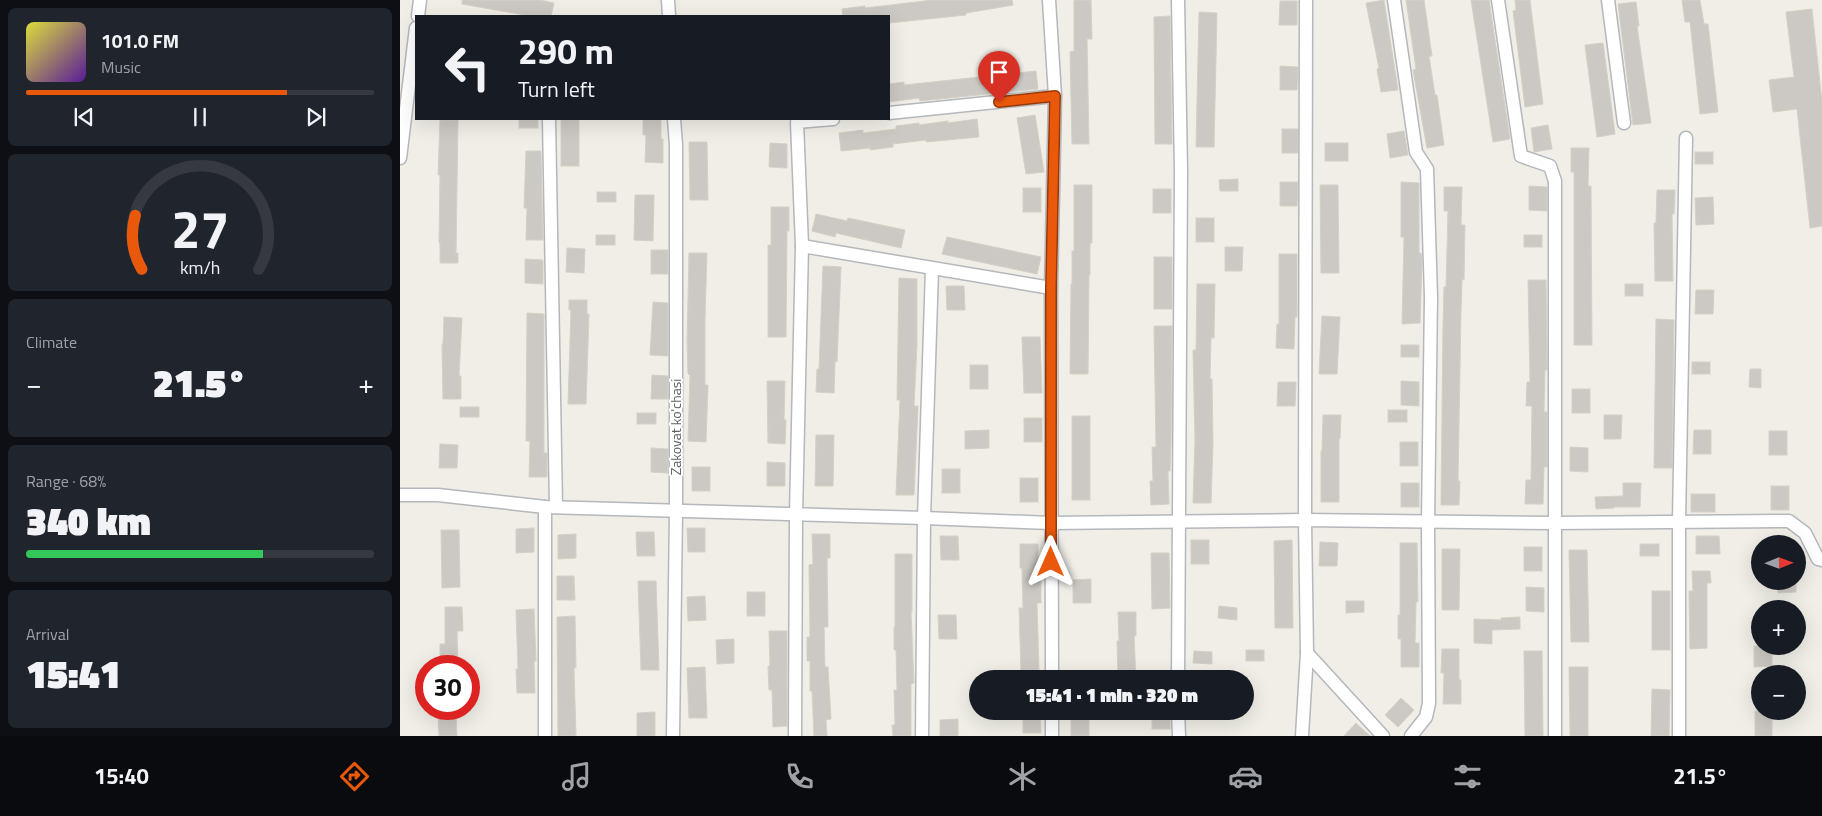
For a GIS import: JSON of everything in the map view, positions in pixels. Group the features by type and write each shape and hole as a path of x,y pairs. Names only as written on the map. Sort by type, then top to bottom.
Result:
{"street":[{"path":"418,15 420,0"},
{"path":"668,0 669,15"},
{"path":"1049,0 1055,96 1051,288 1052,670"},
{"path":"1178,0 1181,181 1178,670"},
{"path":"1302,736 1307,653 1305,520 1306,0"},
{"path":"1394,0 1416,152 1427,169 1431,297 1428,522 1429,703 1426,717 1411,736"},
{"path":"1498,0 1521,156 1550,166 1555,181 1555,736"},
{"path":"1608,0 1624,123"},
{"path":"400,158 415,36"},
{"path":"890,113 1055,96"},
{"path":"545,736 550,507 549,120"},
{"name":"Zakovat ko'chasi","path":"673,736 676,511 676,145 674,120"},
{"path":"795,736 796,515 802,246 797,122 821,120"},
{"path":"1679,736 1679,521 1686,138"},
{"path":"802,246 1051,288"},
{"path":"922,736 924,518 932,268"},
{"path":"400,495 438,495 550,507 1051,523 1305,520 1556,523 1789,521 1805,533 1818,559 1822,560"},
{"path":"1307,653 1383,736"},
{"path":"1052,720 1052,736"},
{"path":"1178,720 1178,736"}],"building":[{"path":"462,0 540,0 554,3 551,15 524,15 462,4"},
{"path":"933,0 1012,0 1013,5 966,13 966,15 890,23 890,15 843,15 842,9 865,6 865,8"},
{"path":"1074,0 1091,0 1092,39 1087,39 1089,144 1072,144 1070,52 1074,51"},
{"path":"1384,0 1398,90 1381,92 1377,69 1379,68 1366,3"},
{"path":"1406,0 1424,0 1432,56 1429,56 1444,145 1427,148 1413,70 1416,69"},
{"path":"1471,0 1489,0 1510,139 1493,142"},
{"path":"1515,0 1530,0 1543,104 1525,107 1513,11 1516,10"},
{"path":"1682,0 1700,0 1704,24 1708,24 1718,112 1700,114 1690,22 1685,22"},
{"path":"1280,1 1297,1 1297,25 1279,25"},
{"path":"1636,2 1639,26 1637,26 1651,123 1633,125 1618,4"},
{"path":"1812,9 1822,102 1822,226 1810,228 1797,109 1773,112 1769,80 1794,77 1786,12"},
{"path":"1199,12 1217,13 1214,147 1196,147"},
{"path":"1170,16 1172,144 1155,144 1154,17"},
{"path":"1603,43 1615,134 1597,137 1585,45"},
{"path":"1280,66 1298,67 1297,90 1280,90"},
{"path":"1036,71 1038,89 920,101 919,98 890,102 890,84 904,82 904,85"},
{"path":"1035,115 1044,172 1026,174 1017,118"},
{"path":"977,119 979,137 926,142 926,140 893,144 893,147 870,150 870,148 841,151 839,133 863,130 863,133 896,129 896,126 919,123 919,125"},
{"path":"440,120 458,120 456,253 458,253 458,263 440,263 440,175 438,175"},
{"path":"519,120 538,120 538,128 519,128"},
{"path":"561,120 579,120 579,166 561,166"},
{"path":"643,120 661,120 663,163 645,162 646,135 643,135"},
{"path":"1548,125 1552,149 1534,152 1531,128"},
{"path":"1282,129 1298,129 1298,153 1282,153"},
{"path":"1404,131 1408,155 1390,158 1387,134"},
{"path":"689,142 707,142 708,200 690,200"},
{"path":"770,143 787,144 787,168 769,167"},
{"path":"1325,143 1348,143 1348,161 1325,161"},
{"path":"1571,148 1589,148 1588,186 1591,186 1592,345 1574,345 1574,172 1571,172"},
{"path":"526,151 541,151 543,240 526,240 527,208 524,208"},
{"path":"1695,152 1713,152 1713,164 1695,164"},
{"path":"1238,179 1238,191 1220,191 1219,180"},
{"path":"1280,182 1298,182 1297,206 1280,206"},
{"path":"1401,182 1419,183 1419,253 1421,253 1422,259 1420,323 1402,324 1404,237 1401,237"},
{"path":"1074,185 1092,185 1088,374 1070,374"},
{"path":"1320,185 1338,185 1339,273 1321,273"},
{"path":"1529,186 1547,187 1547,211 1529,210"},
{"path":"1444,187 1462,187 1461,225 1465,225 1464,280 1462,279 1461,311 1459,505 1441,505 1443,325 1448,211 1444,211"},
{"path":"1023,188 1041,188 1041,212 1023,212"},
{"path":"1153,189 1171,189 1171,213 1153,213"},
{"path":"1657,190 1675,190 1674,214 1672,214 1673,281 1655,281 1654,223 1656,223"},
{"path":"597,192 616,192 616,202 597,202"},
{"path":"635,195 654,195 653,241 634,240"},
{"path":"1713,197 1714,224 1696,225 1695,198"},
{"path":"771,207 789,207 786,337 768,337 768,245 771,245"},
{"path":"816,214 847,221 848,218 905,230 901,248 836,233 835,237 812,231"},
{"path":"1196,218 1214,218 1214,242 1196,242"},
{"path":"596,235 615,235 615,245 596,245"},
{"path":"1524,235 1542,235 1542,247 1524,247"},
{"path":"947,237 1041,257 1037,274 942,254"},
{"path":"1225,247 1243,247 1242,271 1225,271"},
{"path":"567,248 585,249 584,273 566,272"},
{"path":"651,250 668,250 668,274 651,274"},
{"path":"689,253 707,253 705,385 708,385 706,442 688,441 690,375 688,374 687,341"},
{"path":"1279,254 1297,254 1297,317 1295,317 1294,349 1276,348 1277,324 1279,324"},
{"path":"1154,257 1172,257 1172,309 1154,309"},
{"path":"525,259 543,260 543,284 525,283"},
{"path":"823,266 841,267 834,393 816,392 817,369 819,369"},
{"path":"899,278 917,279 917,345 914,406 918,406 914,495 896,495 900,400 897,400"},
{"path":"1528,280 1546,280 1547,370 1545,370 1544,412 1547,412 1547,467 1544,467 1543,504 1525,504 1526,480 1531,480 1532,406 1526,406 1527,382 1530,382"},
{"path":"1197,284 1215,284 1214,338 1211,338 1210,379 1212,379 1213,443 1211,503 1193,503 1195,441 1193,350 1196,350"},
{"path":"1625,284 1643,284 1643,296 1625,296"},
{"path":"946,286 964,286 965,310 947,310"},
{"path":"1696,290 1714,290 1713,314 1695,314"},
{"path":"569,300 587,300 587,314 589,314 586,404 568,404 571,310 569,310"},
{"path":"653,302 668,303 668,356 650,355"},
{"path":"527,313 544,314 544,453 547,453 547,477 529,477 530,441 526,441"},
{"path":"1322,316 1340,317 1337,374 1319,374"},
{"path":"444,317 462,318 459,376 461,376 461,399 443,399 442,344"},
{"path":"1656,319 1674,320 1672,468 1654,468"},
{"path":"1154,326 1172,326 1171,443 1170,471 1168,471 1169,504 1151,505 1150,481 1153,481 1152,447 1156,447"},
{"path":"1022,337 1040,337 1042,393 1024,393"},
{"path":"1401,345 1419,345 1419,357 1401,357"},
{"path":"1692,362 1710,362 1710,374 1692,374"},
{"path":"970,365 988,365 988,389 970,389"},
{"path":"1750,369 1761,369 1761,388 1749,387"},
{"path":"652,375 668,376 668,399 651,399"},
{"path":"767,381 785,381 785,444 768,443"},
{"path":"1401,381 1419,382 1419,406 1401,405"},
{"path":"1278,382 1296,382 1295,406 1277,406"},
{"path":"1572,389 1590,389 1590,413 1572,413"},
{"path":"460,407 479,407 479,417 460,417"},
{"path":"1388,410 1407,410 1407,422 1388,422"},
{"path":"637,413 656,413 656,424 637,424"},
{"path":"1323,415 1341,415 1339,502 1321,502"},
{"path":"1604,415 1622,415 1621,439 1604,439"},
{"path":"1072,416 1090,416 1090,500 1072,500"},
{"path":"1024,418 1042,418 1042,442 1024,442"},
{"path":"989,430 989,448 965,449 965,431"},
{"path":"1694,430 1711,430 1711,454 1693,454"},
{"path":"1769,431 1787,431 1787,455 1769,455"},
{"path":"816,435 834,435 833,486 815,486"},
{"path":"1400,442 1418,442 1418,466 1400,466"},
{"path":"440,444 458,445 457,468 439,468"},
{"path":"1570,447 1588,448 1588,472 1570,471"},
{"path":"651,448 668,449 668,473 651,472"},
{"path":"767,462 785,463 785,486 767,486"},
{"path":"692,467 710,467 710,491 692,491"},
{"path":"942,469 960,469 960,493 942,493"},
{"path":"1020,478 1038,478 1038,502 1020,502"},
{"path":"1401,483 1419,483 1419,507 1401,507"},
{"path":"1623,483 1641,483 1640,507 1596,509 1595,497 1623,496"},
{"path":"1771,486 1789,486 1789,510 1771,510"},
{"path":"1691,494 1715,494 1715,512 1691,512"},
{"path":"534,528 534,552 516,553 516,529"},
{"path":"687,528 705,528 705,552 688,552"},
{"path":"441,530 459,530 460,587 442,588"},
{"path":"636,532 654,532 655,556 637,556"},
{"path":"576,534 576,558 558,559 558,535"},
{"path":"812,534 830,534 830,558 827,558 828,627 824,627 825,667 828,667 831,719 826,720 827,736 814,736 812,691 810,691 810,661 807,661 807,637 810,637 809,565 813,564"},
{"path":"940,536 958,536 959,560 941,560"},
{"path":"1696,536 1719,536 1720,554 1696,554"},
{"path":"1191,540 1209,540 1209,564 1191,564"},
{"path":"1292,540 1293,628 1275,628 1274,541"},
{"path":"1320,542 1338,543 1337,566 1319,566"},
{"path":"1400,543 1417,543 1418,602 1416,602 1415,643 1419,643 1419,667 1401,667 1401,639 1398,639"},
{"path":"1020,544 1038,544 1038,579 1041,579 1041,603 1037,603 1039,670 1021,670 1019,608 1023,608 1022,568 1020,568"},
{"path":"1640,544 1659,544 1659,556 1640,556"},
{"path":"1524,547 1542,547 1542,571 1524,571"},
{"path":"1442,549 1460,549 1459,610 1442,610"},
{"path":"1569,550 1587,550 1589,642 1571,642"},
{"path":"1151,553 1169,553 1170,608 1152,609"},
{"path":"895,554 912,554 911,612 914,683 911,684 911,736 893,736 892,725 895,725 894,690 897,690 896,650 894,650"},
{"path":"1692,571 1710,571 1711,583 1707,583 1707,648 1690,649 1689,591 1693,591"},
{"path":"557,576 574,576 575,600 557,600"},
{"path":"1091,579 1091,603 1073,603 1073,580"},
{"path":"638,581 656,581 659,670 641,670"},
{"path":"1526,587 1544,588 1544,612 1526,611"},
{"path":"1778,590 1796,590 1796,592 1778,593"},
{"path":"1652,591 1670,591 1670,650 1652,650"},
{"path":"747,592 765,592 765,616 747,616"},
{"path":"705,596 706,620 688,621 687,597"},
{"path":"1346,601 1364,601 1364,612 1346,613"},
{"path":"1219,606 1237,608 1237,620 1218,618"},
{"path":"445,607 462,607 463,631 457,631 458,655 440,655 440,644 445,644"},
{"path":"534,609 535,693 517,693 516,610"},
{"path":"1118,612 1136,612 1136,636 1134,636 1136,670 1118,670 1117,641 1119,641"},
{"path":"938,615 956,615 957,639 939,639"},
{"path":"575,616 576,736 558,736 557,617"},
{"path":"1520,617 1520,629 1492,630 1492,644 1474,643 1474,619 1501,620 1501,618"},
{"path":"769,631 787,631 787,726 773,727 772,690 769,690 768,666 770,666"},
{"path":"734,639 734,663 717,664 716,640"},
{"path":"1442,649 1459,649 1461,704 1443,704 1444,673 1441,673"},
{"path":"1246,650 1264,650 1264,661 1246,661"},
{"path":"1194,651 1212,652 1212,664 1193,663"},
{"path":"1524,651 1542,651 1543,736 1525,736"},
{"path":"1754,655 1772,655 1772,665 1754,665"},
{"path":"705,667 707,718 689,718 687,668"},
{"path":"1569,667 1588,667 1588,736 1570,736"},
{"path":"1652,689 1670,690 1669,736 1651,736"},
{"path":"1401,698 1414,710 1398,727 1385,715"},
{"path":"655,712 655,736 637,736 637,713"},
{"path":"958,719 958,736 940,736 940,720"},
{"path":"438,720 456,720 457,736 439,736"},
{"path":"1023,720 1040,720 1041,733 1023,733"},
{"path":"1071,720 1089,720 1089,736 1071,736"},
{"path":"1152,720 1170,720 1170,729 1152,729"},
{"path":"1755,720 1772,720 1772,736 1755,736"},
{"path":"1356,723 1370,736 1344,736"}],"route":[{"path":"999,102 1055,96 1051,288 1051,562"}]}
